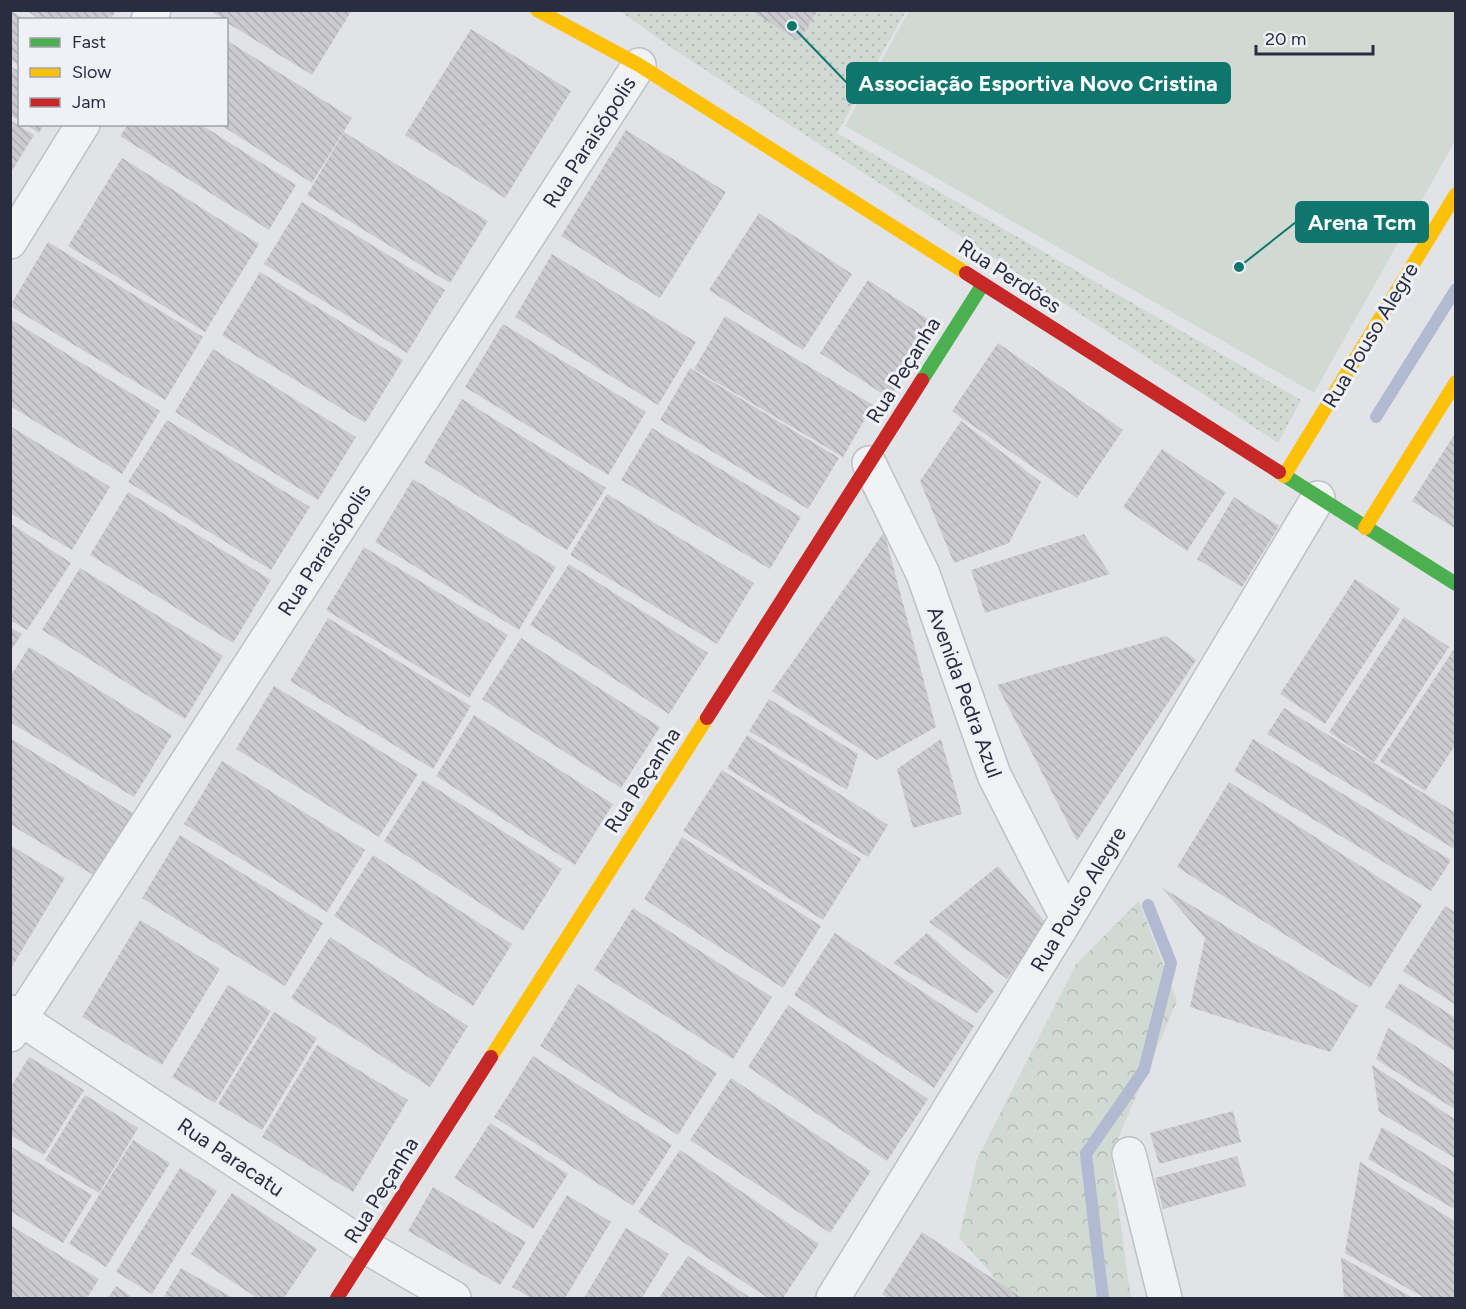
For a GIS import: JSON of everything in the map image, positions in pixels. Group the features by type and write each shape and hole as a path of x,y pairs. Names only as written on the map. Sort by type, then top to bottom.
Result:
{"street":[{"name":"Rua Perdões","path":"537,10 639,65 1455,584"},
{"name":"Rua Paraisópolis","path":"14,1022 639,65"},
{"path":"10,242 82,126"},
{"name":"Rua Pouso Alegre","path":"1284,476 1455,194"},
{"name":"Rua Peçanha","path":"337,1299 983,284"},
{"path":"1365,528 1455,382"},
{"name":"Avenida Pedra Azul","path":"869,463 923,574 994,776 1067,918"},
{"name":"Rua Pouso Alegre","path":"833,1299 1067,918 1318,498"},
{"name":"Rua Paracatu","path":"14,1022 368,1248 454,1299"},
{"path":"1129,1154 1165,1299"}],"green space":[{"path":"620,11 906,11 837,133 1301,400 1278,443 675,50"},
{"path":"909,11 1455,11 1455,141 1314,393 845,126"},
{"path":"1139,901 1177,1001 1111,1155 1131,1298 1006,1298 991,1273 959,1238 977,1159 1076,964"}],"building":[{"path":"10,10 22,18 18,18 18,65 10,60"},
{"path":"26,10 116,10 111,18 37,18"},
{"path":"214,10 352,10 312,75 228,23 228,18 222,18 213,13"},
{"path":"750,10 818,10 799,41"},
{"path":"471,29 571,91 505,198 405,135"},
{"path":"228,41 352,118 312,183 222,126 228,126"},
{"path":"10,66 18,71 18,120 10,115"},
{"path":"10,120 34,135 10,174"},
{"path":"28,126 43,126 39,133"},
{"path":"127,126 203,126 296,185 269,230 120,136"},
{"path":"626,130 726,192 660,298 561,236"},
{"path":"344,132 488,221 450,283 307,195"},
{"path":"122,158 259,244 205,332 68,246"},
{"path":"302,202 445,290 407,353 264,264"},
{"path":"759,213 852,274 803,350 709,290"},
{"path":"48,242 203,337 165,400 10,306"},
{"path":"552,254 696,342 658,405 515,317"},
{"path":"260,272 403,360 365,423 222,335"},
{"path":"868,280 937,325 889,398 820,353"},
{"path":"725,316 873,405 843,457 694,369"},
{"path":"10,319 160,411 122,474 10,406"},
{"path":"503,324 646,412 608,475 465,387"},
{"path":"998,343 1123,430 1077,498 952,411"},
{"path":"213,349 356,437 318,500 175,412"},
{"path":"690,368 839,458 808,509 660,420"},
{"path":"462,399 606,488 567,550 424,463"},
{"path":"167,420 310,507 271,570 128,482"},
{"path":"961,421 1041,482 1009,543 954,563 920,481"},
{"path":"10,426 110,487 72,550 10,513"},
{"path":"652,428 801,517 770,569 621,480"},
{"path":"1456,432 1456,529 1412,501"},
{"path":"1162,449 1226,492 1187,551 1123,507"},
{"path":"413,479 556,567 519,630 375,542"},
{"path":"128,492 271,580 233,643 90,555"},
{"path":"607,494 754,583 717,644 570,555"},
{"path":"1234,497 1279,526 1242,587 1197,559"},
{"path":"10,523 71,563 27,630 10,620"},
{"path":"884,532 936,727 877,760 772,691"},
{"path":"1084,534 1110,574 985,613 971,570"},
{"path":"364,547 508,635 469,698 326,610"},
{"path":"569,564 708,653 669,714 530,625"},
{"path":"80,568 223,656 185,719 42,630"},
{"path":"1355,579 1400,609 1325,724 1280,694"},
{"path":"1404,617 1449,647 1374,762 1329,732"},
{"path":"328,618 471,706 433,769 290,681"},
{"path":"10,627 22,634 10,652"},
{"path":"1166,636 1196,660 1077,841 997,685"},
{"path":"521,638 660,727 621,788 482,699"},
{"path":"1456,646 1456,744 1425,791 1380,761"},
{"path":"29,647 172,735 134,797 10,722 10,677"},
{"path":"274,686 418,774 379,837 236,749"},
{"path":"769,699 858,754 847,790 749,731"},
{"path":"1284,708 1456,813 1456,850 1267,734"},
{"path":"474,715 613,804 575,865 436,776"},
{"path":"747,735 888,825 868,857 727,768"},
{"path":"10,738 133,813 95,876 10,824"},
{"path":"941,739 962,814 913,828 897,769"},
{"path":"1253,739 1451,860 1431,891 1234,771"},
{"path":"222,761 365,850 327,912 184,824"},
{"path":"722,770 861,859 823,920 683,831"},
{"path":"423,780 562,869 523,931 384,841"},
{"path":"1229,782 1422,905 1370,988 1177,867"},
{"path":"180,835 323,923 285,986 142,898"},
{"path":"682,837 821,926 783,988 644,899"},
{"path":"10,845 65,878 10,970"},
{"path":"373,855 512,944 473,1006 334,916"},
{"path":"998,866 1046,923 1007,979 929,922"},
{"path":"1161,887 1358,1006 1330,1052 1190,1007 1205,938"},
{"path":"1445,906 1456,913 1456,1005 1403,971"},
{"path":"633,908 772,997 733,1059 594,970"},
{"path":"140,920 220,969 162,1065 82,1017"},
{"path":"835,933 974,1026 934,1088 794,995"},
{"path":"927,933 994,991 977,1013 893,963"},
{"path":"330,937 468,1026 430,1087 291,998"},
{"path":"1400,983 1456,1018 1456,1052 1385,1007"},
{"path":"578,984 717,1073 678,1135 540,1046"},
{"path":"228,985 271,1011 215,1103 172,1077"},
{"path":"788,1005 928,1099 887,1161 748,1067"},
{"path":"274,1012 317,1038 262,1130 218,1104"},
{"path":"1388,1028 1456,1073 1456,1110 1376,1059"},
{"path":"317,1045 408,1100 353,1192 262,1137"},
{"path":"533,1056 672,1145 633,1206 494,1117"},
{"path":"29,1057 84,1090 44,1155 10,1135 10,1088"},
{"path":"1372,1065 1456,1120 1456,1159 1379,1112"},
{"path":"731,1078 871,1171 830,1233 690,1140"},
{"path":"85,1095 138,1128 99,1193 45,1160"},
{"path":"1233,1111 1241,1142 1159,1164 1150,1133"},
{"path":"490,1123 568,1174 533,1229 454,1178"},
{"path":"1382,1127 1456,1173 1456,1210 1368,1159"},
{"path":"133,1140 170,1163 106,1267 69,1244"},
{"path":"10,1146 92,1195 63,1243 10,1211"},
{"path":"680,1150 819,1244 783,1298 768,1298 638,1212"},
{"path":"1237,1156 1246,1186 1163,1209 1155,1178"},
{"path":"1360,1162 1456,1222 1456,1298 1425,1298 1345,1253"},
{"path":"180,1168 217,1191 152,1294 116,1272"},
{"path":"433,1187 526,1242 500,1285 408,1231"},
{"path":"232,1193 317,1249 284,1298 257,1298 191,1254"},
{"path":"567,1195 611,1222 565,1298 531,1298 512,1287"},
{"path":"10,1225 99,1279 87,1298 10,1298"},
{"path":"626,1228 669,1254 642,1298 584,1298"},
{"path":"922,1232 1022,1298 888,1298 882,1294"},
{"path":"688,1256 751,1298 659,1298"},
{"path":"1341,1257 1413,1298 1344,1298"},
{"path":"181,1268 233,1298 168,1298 164,1296"},
{"path":"116,1286 133,1298 108,1298"}],"waterway":[{"path":"1376,417 1456,289"},
{"path":"1103,1298 1086,1154 1144,1070 1171,963 1148,905"}],"traffic: fast":[{"path":"922,380 983,284"},
{"path":"1279,472 1456,584"}],"traffic: slow":[{"path":"537,10 639,65 966,273"},
{"path":"1284,476 1456,194"},
{"path":"1365,528 1456,382"},
{"path":"491,1057 707,718"}],"traffic: jam":[{"path":"966,273 1279,472"},
{"path":"707,718 922,380"},
{"path":"337,1298 491,1057"}],"place":[{"name":"Associação Esportiva Novo Cristina","path":"792,26"},
{"name":"Arena Tcm","path":"1239,267"}]}
